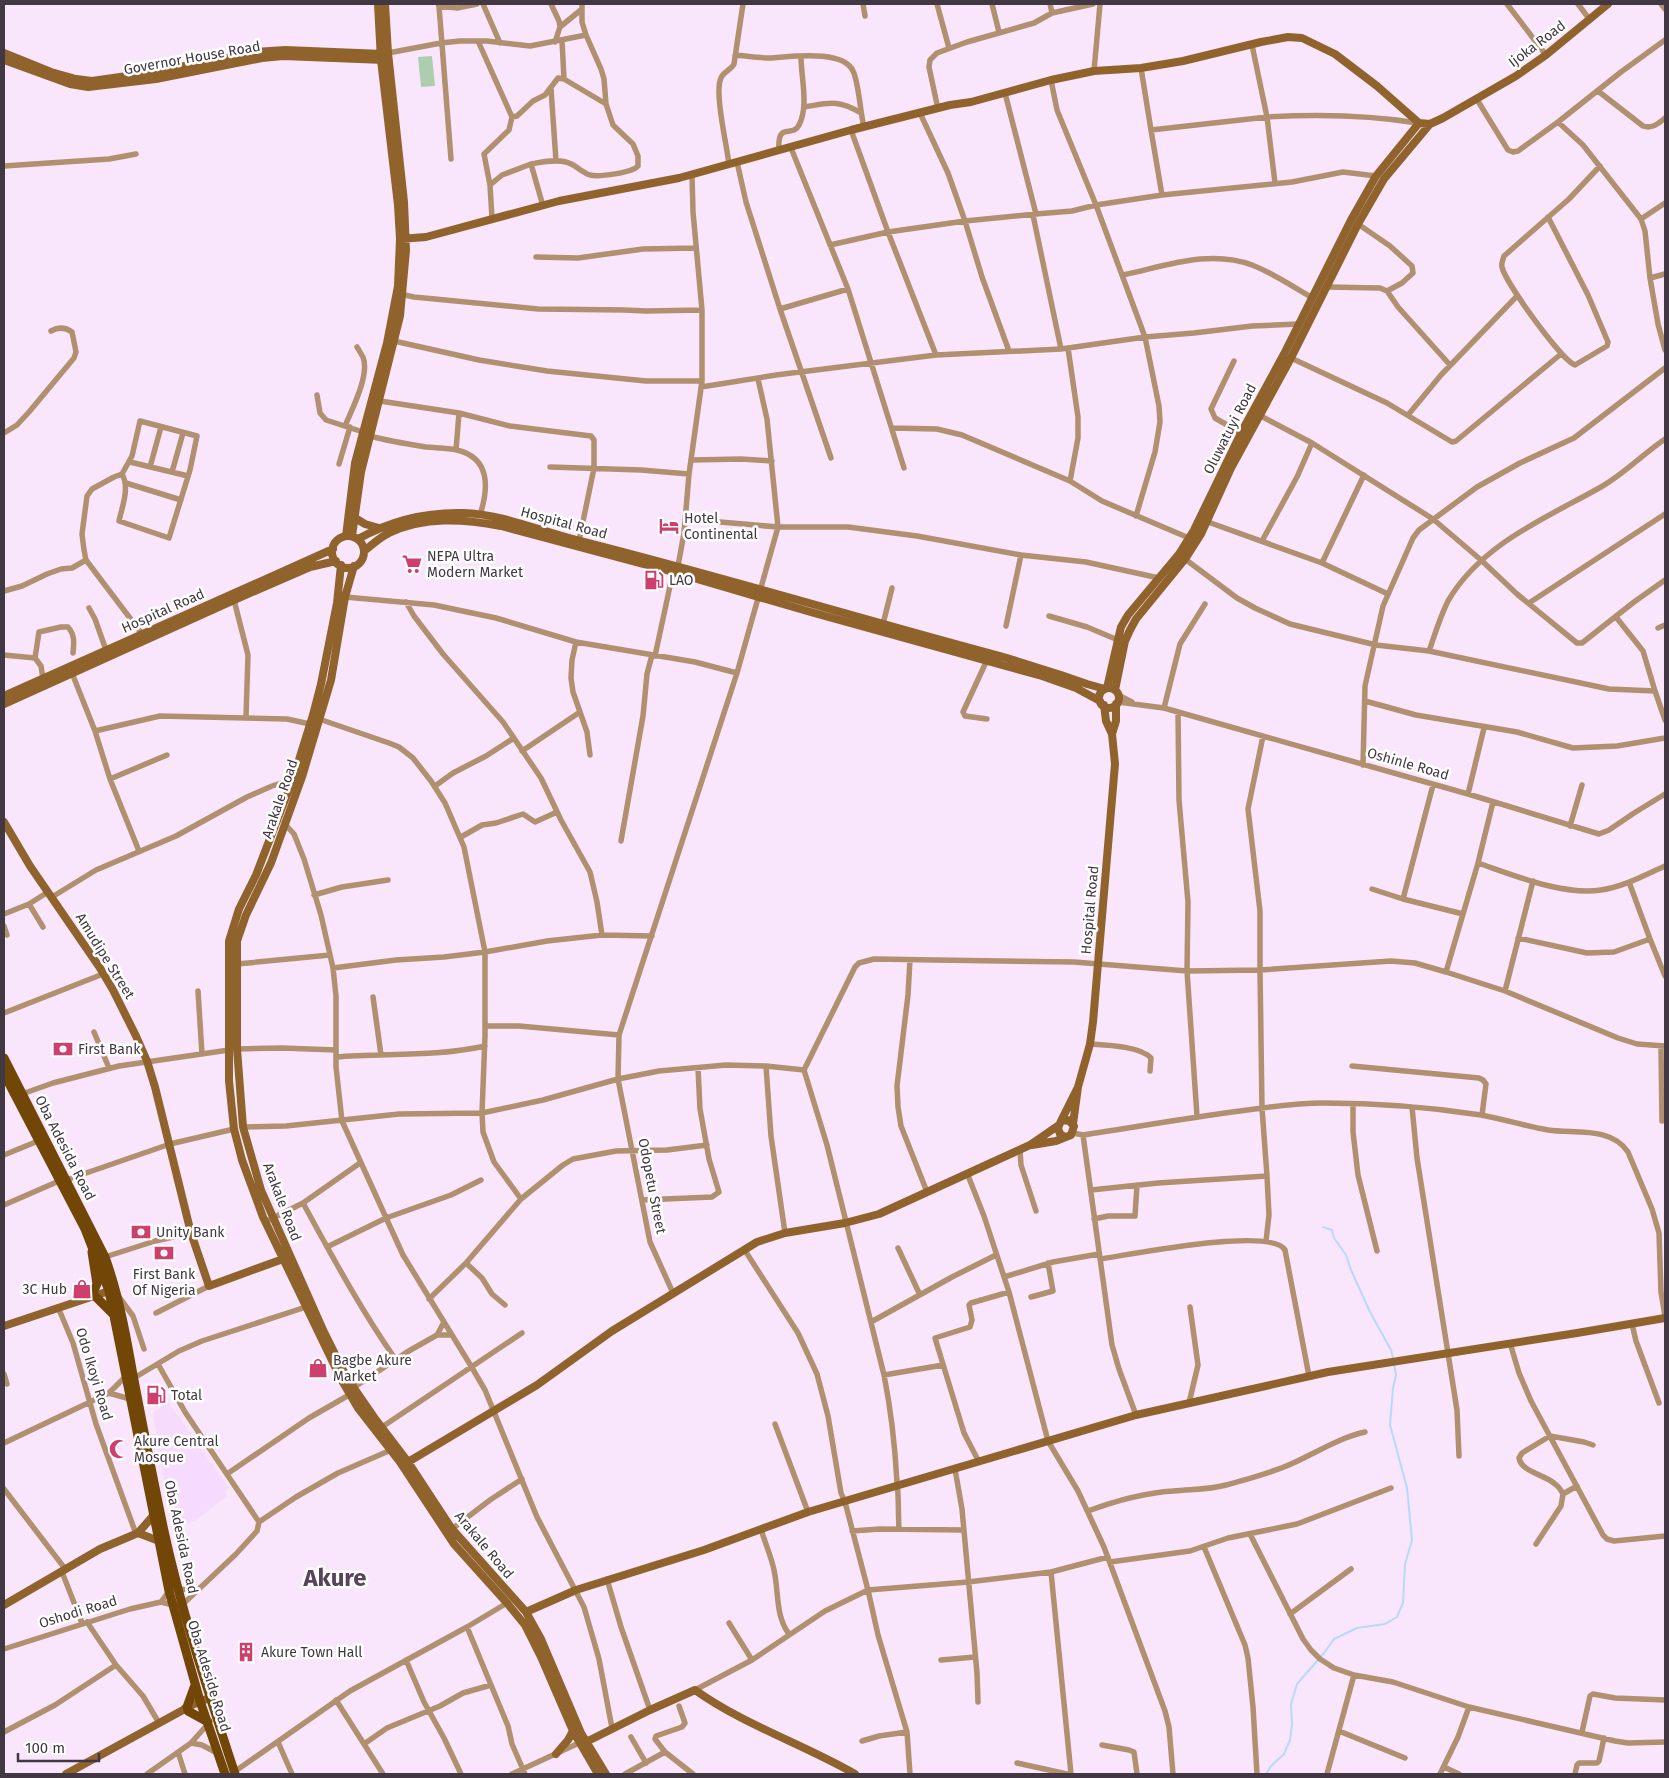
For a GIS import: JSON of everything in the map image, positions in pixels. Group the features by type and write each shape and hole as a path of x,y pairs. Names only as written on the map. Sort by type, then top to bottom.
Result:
{"main road":[{"name":"Oba Adesida Road","path":"4,1058 62,1180 113,1293 125,1326 130,1377 164,1530 173,1590 206,1702 232,1774"},
{"name":"Oba Adesida Road","path":"4,1074 38,1141 105,1257 113,1293"},
{"path":"91,1245 96,1284 93,1295 114,1315"},
{"path":"113,1293 114,1315 130,1377 130,1399 153,1516 173,1590"},
{"name":"Oba Adeside Road","path":"177,1605 196,1684 206,1702 208,1723 218,1754 232,1774"},
{"path":"196,1684 186,1709 208,1723"}],"street":[{"path":"352,537 356,463 380,401 394,341 404,239 398,205 391,119 378,4"},
{"path":"384,57 385,4"},
{"path":"451,159 439,5 457,8 477,4"},
{"path":"484,4 500,43"},
{"path":"551,4 560,27"},
{"path":"743,4 732,68 722,76 720,83 721,115 733,163 800,372 830,458"},
{"path":"863,4 866,16"},
{"path":"937,4 949,48"},
{"path":"992,4 999,32"},
{"path":"1050,4 1052,13"},
{"path":"938,109 929,67 933,56 937,52 1034,22 1052,13 1094,4"},
{"path":"1094,71 1100,4"},
{"path":"1507,4 1546,55"},
{"path":"1578,4 1590,20"},
{"name":"Ijoka Road","path":"1430,124 1516,76 1546,55 1608,4"},
{"path":"1661,4 1665,9"},
{"path":"555,42 560,27 582,6"},
{"path":"490,186 502,175 531,164 556,161 567,162 590,175 611,174 638,166 638,156 633,144 613,125 606,104 602,69 586,35 582,6"},
{"path":"384,57 441,43 478,41 530,46 586,35"},
{"path":"404,239 426,236 560,201 692,175 851,130 1051,80 1094,71 1141,68 1183,61 1288,37 1302,38 1335,54 1419,123"},
{"path":"562,40 564,79"},
{"path":"1476,98 1508,150 1518,151 1665,40"},
{"path":"478,41 512,117 509,130 484,154 490,186 492,218"},
{"path":"1252,45 1267,117 1275,184"},
{"name":"Governor House Road","path":"4,53 51,72 76,79 92,80 155,72 255,52 293,50 384,57"},
{"path":"735,55 768,58 801,56 834,58 846,63 853,70 864,127"},
{"name":"Governor House Road","path":"4,60 70,84 88,87 156,79 262,58 283,56 384,57"},
{"path":"779,151 778,138 781,134 799,126 804,107 801,56"},
{"path":"1141,68 1162,195"},
{"path":"512,117 517,116 533,100 545,95 558,78 564,79 606,104"},
{"path":"1051,80 1057,110 1096,205 1145,337 1157,391 1160,422 1155,452 1136,516"},
{"path":"551,89 556,161"},
{"path":"1598,91 1643,126 1648,128 1658,124 1665,118"},
{"path":"1005,93 1034,214 1078,417 1078,438 1070,481"},
{"path":"804,107 827,103 841,103 861,113"},
{"path":"920,113 948,173 1008,351"},
{"path":"1151,130 1267,117 1366,117 1430,124"},
{"path":"1558,122 1600,166 1641,219 1645,231 1650,278 1658,324 1665,350"},
{"path":"1354,222 1376,176 1419,123"},
{"path":"1354,222 1388,174 1430,124"},
{"path":"851,130 936,355"},
{"path":"791,148 848,290 904,468"},
{"path":"4,166 110,159 136,154"},
{"path":"531,164 543,206"},
{"path":"1548,216 1588,295 1605,331 1608,342 1607,346 1575,365 1571,364 1562,354 1517,296 1502,268 1502,262 1504,256 1548,216 1569,199 1600,166"},
{"path":"830,245 888,232 965,221 1072,210 1162,195 1275,184 1343,172 1376,176"},
{"path":"621,841 643,716 647,674 676,570 685,519 701,384 702,310 692,175"},
{"path":"1641,219 1665,203"},
{"path":"1354,222 1390,246 1412,266 1413,273 1402,283 1387,291"},
{"name":"Oluwatuyi Road","path":"1122,640 1136,619 1185,559 1208,522 1231,468 1327,288 1354,222"},
{"name":"Oluwatuyi Road","path":"1122,640 1121,628 1128,615 1160,578 1189,538 1241,433 1354,222"},
{"path":"536,257 578,258 643,249 696,248"},
{"path":"1123,275 1190,259 1217,258 1235,260 1261,269 1313,298"},
{"path":"1650,278 1665,274"},
{"path":"1327,288 1380,288 1387,291 1415,327 1450,365"},
{"path":"780,309 848,290"},
{"path":"400,294 538,310 702,310"},
{"path":"352,537 366,434 400,294"},
{"path":"1408,415 1450,365 1517,296"},
{"path":"394,341 479,360 547,371 646,381 701,384 758,379 870,362 936,355 1008,351 1029,352 1064,349 1145,337 1252,326 1298,324"},
{"path":"4,432 17,425 74,358 76,352 72,332 61,328 51,331"},
{"path":"339,464 364,375 363,358 357,347"},
{"path":"1291,358 1388,403 1452,442 1456,441 1562,354"},
{"path":"1234,361 1211,410 1215,418 1241,433"},
{"path":"1364,765 1366,686 1383,606 1413,538 1419,530 1478,487 1520,463 1574,438 1665,368"},
{"path":"758,379 767,419 778,526"},
{"path":"317,395 320,413 326,420 366,434 397,442 456,450 473,456 482,468 485,476 485,490 480,515"},
{"path":"380,401 460,413 510,426 591,436 594,440 594,468 579,541"},
{"path":"456,450 460,413"},
{"path":"1259,415 1312,443 1433,519 1482,560 1517,594 1580,644 1665,580"},
{"path":"122,474 126,483 126,491 119,521 170,538 188,476 197,436 140,421 130,462 122,474 92,489 87,496 82,534 86,560 142,634"},
{"path":"150,467 161,427"},
{"path":"892,428 937,429 962,436 1070,481 1102,501 1189,538"},
{"path":"172,472 183,432"},
{"path":"1429,651 1448,602 1458,587 1482,560 1542,518 1603,486 1665,439"},
{"path":"1262,542 1312,443"},
{"path":"692,460 741,459 772,461"},
{"path":"130,462 188,476"},
{"path":"550,467 689,474"},
{"path":"1322,563 1364,475"},
{"path":"126,483 181,500"},
{"name":"Hospital Road","path":"352,537 406,518 465,513 502,519 676,570"},
{"path":"1529,603 1665,514"},
{"path":"355,518 365,524 379,528"},
{"path":"685,519 778,526 848,527 917,536 1021,555 1086,562 1160,578"},
{"name":"Hospital Road","path":"364,551 387,533 408,525 452,520 501,526 676,570"},
{"path":"1208,522 1322,563 1388,594"},
{"name":"Odopetu Street","path":"673,1294 650,1242 618,1079 619,1036 737,673 778,526"},
{"path":"352,537 362,545 364,551 363,558 354,566 347,567 338,563 333,555 333,549 335,543 340,538 352,537"},
{"name":"Hospital Road","path":"4,696 333,549"},
{"path":"1006,626 1021,555"},
{"path":"1185,559 1238,598 1290,624 1376,645 1429,651 1609,689 1654,691"},
{"path":"4,591 22,586 61,569 72,568 86,560"},
{"name":"Hospital Road","path":"4,704 310,567 338,563"},
{"name":"Arakale Road","path":"338,563 337,603 321,684 310,724 293,779 256,875 239,909 230,940 233,1050 243,1127 269,1220 283,1259 333,1364 454,1544 526,1612 541,1639 573,1730 606,1774"},
{"name":"Arakale Road","path":"354,566 345,597 331,680 319,719 267,873 246,915 237,941 233,1050 229,1081 234,1130 242,1160 351,1391 382,1427 408,1462 478,1566 525,1625 553,1674 582,1743 598,1774"},
{"path":"676,570 1058,681 1076,688 1110,707 1122,640 1088,627 1049,616"},
{"path":"882,624 892,588"},
{"path":"760,594 882,624 1007,658 1113,695"},
{"path":"345,597 434,605 496,618 576,642 696,662 737,673"},
{"path":"234,600 248,656 246,717"},
{"path":"406,602 414,616 432,639 504,722 541,778 557,812 590,872 602,935"},
{"path":"1164,708 1180,644 1205,604"},
{"path":"89,608 106,650"},
{"path":"1616,617 1643,651 1654,691 1665,720"},
{"path":"1658,628 1665,625"},
{"path":"35,658 39,632 61,627 68,627 72,632 74,640 73,653"},
{"path":"576,642 571,678 573,692 587,732 590,755"},
{"path":"4,655 35,658 42,666 44,678"},
{"path":"987,660 963,712 965,716 988,719"},
{"path":"72,673 95,731 110,780 139,851"},
{"path":"1112,734 1106,721 1100,694 1113,695"},
{"path":"1112,734 1116,721 1113,695"},
{"name":"Oshinle Road","path":"1113,695 1134,703 1164,708 1468,794 1595,834 1603,834 1665,794"},
{"path":"1365,701 1416,715 1484,728 1517,732 1574,748 1617,746 1665,738"},
{"path":"522,751 580,712"},
{"path":"1178,712 1179,800 1188,902 1187,971 1197,1116"},
{"path":"95,731 160,716 287,719 310,724"},
{"path":"319,719 399,747 413,758 435,786 461,837 485,952 483,1132 489,1153 521,1199"},
{"path":"1468,794 1484,728"},
{"name":"Hospital Road","path":"1078,1087 1090,1044 1098,964 1115,764 1112,734"},
{"path":"1263,736 1248,809 1260,911 1262,1108 1269,1215 1266,1241"},
{"path":"435,786 453,773 486,756 514,738"},
{"path":"110,780 167,755"},
{"path":"4,914 50,895 96,870 176,836 247,797 293,779"},
{"path":"1403,899 1433,785"},
{"path":"1570,826 1582,785"},
{"path":"1446,972 1478,863 1493,802"},
{"path":"461,837 482,825 496,823 517,815 522,814 535,822 557,812"},
{"path":"278,819 294,834 300,846 333,968 336,996 336,1057 342,1121 413,1273 472,1366 491,1404 537,1517 576,1590 590,1625 599,1659 612,1728"},
{"name":"Amudipe Street","path":"4,822 30,866 104,974 127,1016 147,1061 170,1144 191,1233 209,1286"},
{"path":"1478,863 1533,881 1587,892 1602,890 1628,882 1665,866"},
{"path":"314,894 342,887 388,880"},
{"path":"1505,991 1533,881"},
{"path":"1628,882 1665,976"},
{"path":"1372,890 1463,914"},
{"path":"29,904 43,927"},
{"path":"4,926 7,935"},
{"path":"333,968 485,952 547,941 602,935 652,936"},
{"path":"1518,938 1586,953 1614,952 1650,939"},
{"path":"237,964 330,955"},
{"path":"899,1529 898,1485 889,1400 884,1375 827,1145 804,1070 855,967 859,963 874,959 1098,964 1187,971 1260,970 1391,962 1415,963 1505,991 1618,1038 1636,1044 1663,1046 1662,1121"},
{"path":"910,960 908,1003 897,1086 898,1106 901,1126 928,1192"},
{"path":"4,1014 104,974"},
{"path":"198,991 202,1054"},
{"path":"373,997 381,1055"},
{"path":"485,1026 519,1026 619,1036"},
{"path":"94,1032 109,1068"},
{"path":"1090,1044 1142,1052 1151,1058 1150,1071"},
{"path":"336,1057 444,1053 485,1046"},
{"path":"22,1094 53,1083 109,1068 147,1061 233,1050 336,1050"},
{"path":"243,1127 286,1126 399,1114 482,1113 543,1100 618,1079 659,1071 726,1064 804,1070"},
{"path":"766,1066 771,1136 786,1233"},
{"path":"1352,1066 1479,1078 1484,1080 1486,1084 1482,1115"},
{"path":"642,1200 712,1197 719,1192 700,1109 698,1068"},
{"path":"1065,1136 1060,1134 1060,1123 1078,1087"},
{"path":"1073,1133 1078,1087"},
{"path":"526,1612 576,1590 607,1579 704,1550 808,1512 1136,1415 1309,1376 1632,1324 1665,1317 1661,1292 1662,1232 1623,1144 1604,1136 1587,1132 1552,1130 1482,1115 1412,1107 1321,1103 1197,1116 1083,1135 1073,1133 1056,1141 1030,1145"},
{"path":"1353,1104 1356,1164 1377,1251"},
{"path":"1412,1107 1417,1158 1457,1410 1459,1456"},
{"path":"408,1462 538,1385 612,1331 757,1242 786,1233 845,1223 879,1214 1030,1145 1060,1123 1068,1120 1073,1124"},
{"path":"4,1205 62,1180 170,1144 234,1130"},
{"path":"1083,1135 1112,1345 1136,1415"},
{"path":"4,1155 38,1141"},
{"path":"429,1299 466,1263 521,1199 573,1159 616,1151 667,1150 707,1145"},
{"path":"1020,1150 1021,1165 1036,1211"},
{"path":"269,1220 303,1203 360,1163"},
{"path":"967,1173 984,1216 1009,1292 1048,1441 1088,1511 1109,1560 1165,1711 1170,1734 1173,1774"},
{"path":"1090,1190 1267,1176"},
{"path":"327,1247 386,1218 451,1195 481,1180"},
{"path":"1094,1218 1135,1216 1137,1185"},
{"path":"303,1203 327,1247 396,1360"},
{"path":"105,1257 155,1240 191,1233"},
{"path":"1004,1277 1048,1263 1169,1246 1266,1241 1280,1244 1285,1250 1309,1376"},
{"path":"898,1248 920,1295"},
{"path":"744,1249 798,1333 816,1374 828,1416 841,1493 868,1590 878,1635 907,1732 910,1774"},
{"path":"871,1322 959,1273 996,1255"},
{"path":"156,1313 209,1286 283,1259"},
{"path":"466,1263 482,1278 492,1294 505,1305"},
{"path":"1031,1297 1053,1291 1048,1263"},
{"path":"979,1462 964,1433 935,1338 970,1327 972,1320 969,1305 971,1303 1009,1292"},
{"path":"4,1326 93,1295 113,1293 130,1310 144,1349"},
{"name":"Odo Ikoyi Road","path":"58,1307 74,1343 96,1424 137,1533"},
{"path":"4,1443 55,1417 90,1402 109,1392 130,1377 202,1341 306,1307"},
{"path":"1189,1403 1198,1365 1190,1307"},
{"path":"227,1474 396,1360 437,1335 444,1322"},
{"path":"1632,1324 1636,1341 1659,1403"},
{"path":"382,1427 522,1333"},
{"path":"437,1335 452,1335"},
{"path":"1510,1343 1519,1373 1531,1401 1607,1539 1614,1541 1665,1536"},
{"path":"158,1364 180,1404 259,1522"},
{"path":"884,1375 943,1365"},
{"path":"4,1374 7,1384"},
{"path":"109,1392 130,1399"},
{"path":"775,1424 808,1512"},
{"path":"1088,1511 1122,1499 1173,1490 1204,1489 1237,1482 1280,1469 1341,1439 1365,1432"},
{"path":"1536,1544 1561,1506 1563,1494 1555,1484 1524,1467 1518,1458 1522,1453 1550,1436 1593,1445"},
{"path":"161,1602 177,1605 197,1590 216,1574 249,1540 257,1531 259,1522 296,1497 338,1473 391,1450"},
{"path":"955,1469 964,1530 978,1702"},
{"path":"452,1529 490,1500 522,1479"},
{"path":"1563,1494 1577,1486"},
{"path":"512,1774 524,1772 556,1754 695,1690 752,1660 826,1611 868,1590 968,1582 1050,1572 1109,1560 1190,1551 1228,1538 1297,1524 1391,1488"},
{"path":"4,1489 64,1571 85,1623 116,1666 143,1696 159,1724"},
{"path":"4,1605 100,1549 137,1533 153,1516"},
{"path":"760,1529 774,1571 780,1618 789,1634"},
{"path":"852,1531 899,1529 964,1530"},
{"path":"137,1533 159,1541"},
{"path":"1250,1534 1307,1644 1320,1660 1334,1668 1354,1675 1393,1682 1469,1706 1604,1738 1628,1743 1665,1742"},
{"path":"1204,1547 1248,1658 1257,1774"},
{"path":"1290,1614 1351,1570"},
{"path":"1050,1572 1071,1774"},
{"path":"607,1579 621,1627 650,1710"},
{"path":"161,1602 173,1590 197,1590"},
{"name":"Oshodi Road","path":"4,1649 130,1609 161,1602"},
{"path":"232,1774 336,1700 508,1603"},
{"path":"729,1624 752,1660"},
{"path":"468,1627 508,1726 512,1744 524,1772"},
{"path":"941,1660 975,1657"},
{"path":"406,1660 461,1774"},
{"path":"4,1732 55,1704 116,1666"},
{"path":"1327,1774 1354,1675"},
{"path":"364,1744 387,1728 470,1690 491,1685"},
{"path":"695,1690 734,1714 855,1774"},
{"path":"1582,1732 1590,1696 1593,1694 1615,1698 1665,1700"},
{"path":"336,1700 383,1774"},
{"path":"66,1774 186,1709 206,1702"},
{"path":"679,1706 685,1723 682,1727 656,1736 655,1739 665,1752 693,1774"},
{"path":"1440,1774 1458,1737 1469,1706"},
{"path":"147,1774 191,1743 208,1723"},
{"path":"556,1754 568,1740 573,1730"},
{"path":"1338,1731 1405,1758"},
{"path":"862,1741 879,1736 907,1732"},
{"path":"631,1737 646,1763"},
{"path":"1575,1774 1579,1763 1596,1763 1599,1761 1604,1738"},
{"path":"278,1742 292,1774"},
{"path":"191,1743 202,1745 218,1754"},
{"path":"1102,1745 1134,1752 1137,1774"},
{"path":"178,1752 185,1774"},
{"path":"625,1774 665,1752"},
{"path":"1017,1764 1067,1774"},
{"path":"1444,1767 1460,1774"}],"shaded area":[{"path":"168,1402 229,1488 225,1491 227,1496 195,1521 172,1530 153,1413"}],"green space":[{"path":"432,56 435,86 421,87 418,57"}],"waterway":[{"path":"1323,1227 1332,1230 1334,1238 1346,1255 1370,1312 1391,1350 1393,1358"},
{"path":"1266,1774 1271,1766 1284,1754 1290,1740 1292,1724 1291,1704 1297,1684 1334,1639 1357,1628 1385,1624 1397,1617 1403,1603 1405,1564 1412,1540 1407,1488 1390,1425 1396,1375 1394,1363"}],"place":[{"name":"Hotel Continental","path":"669,526"},
{"name":"NEPA Ultra Modern Market","path":"412,564"},
{"name":"LAO","path":"654,580"},
{"name":"First Bank","path":"63,1049"},
{"name":"Unity Bank","path":"141,1232"},
{"name":"First Bank Of Nigeria","path":"164,1253"},
{"name":"3C Hub","path":"82,1289"},
{"name":"Bagbe Akure Market","path":"318,1368"},
{"name":"Total","path":"156,1395"},
{"name":"Akure Central Mosque","path":"119,1449"},
{"name":"Akure Town Hall","path":"246,1652"}],"district":[{"name":"Akure","path":"335,1578"}]}
